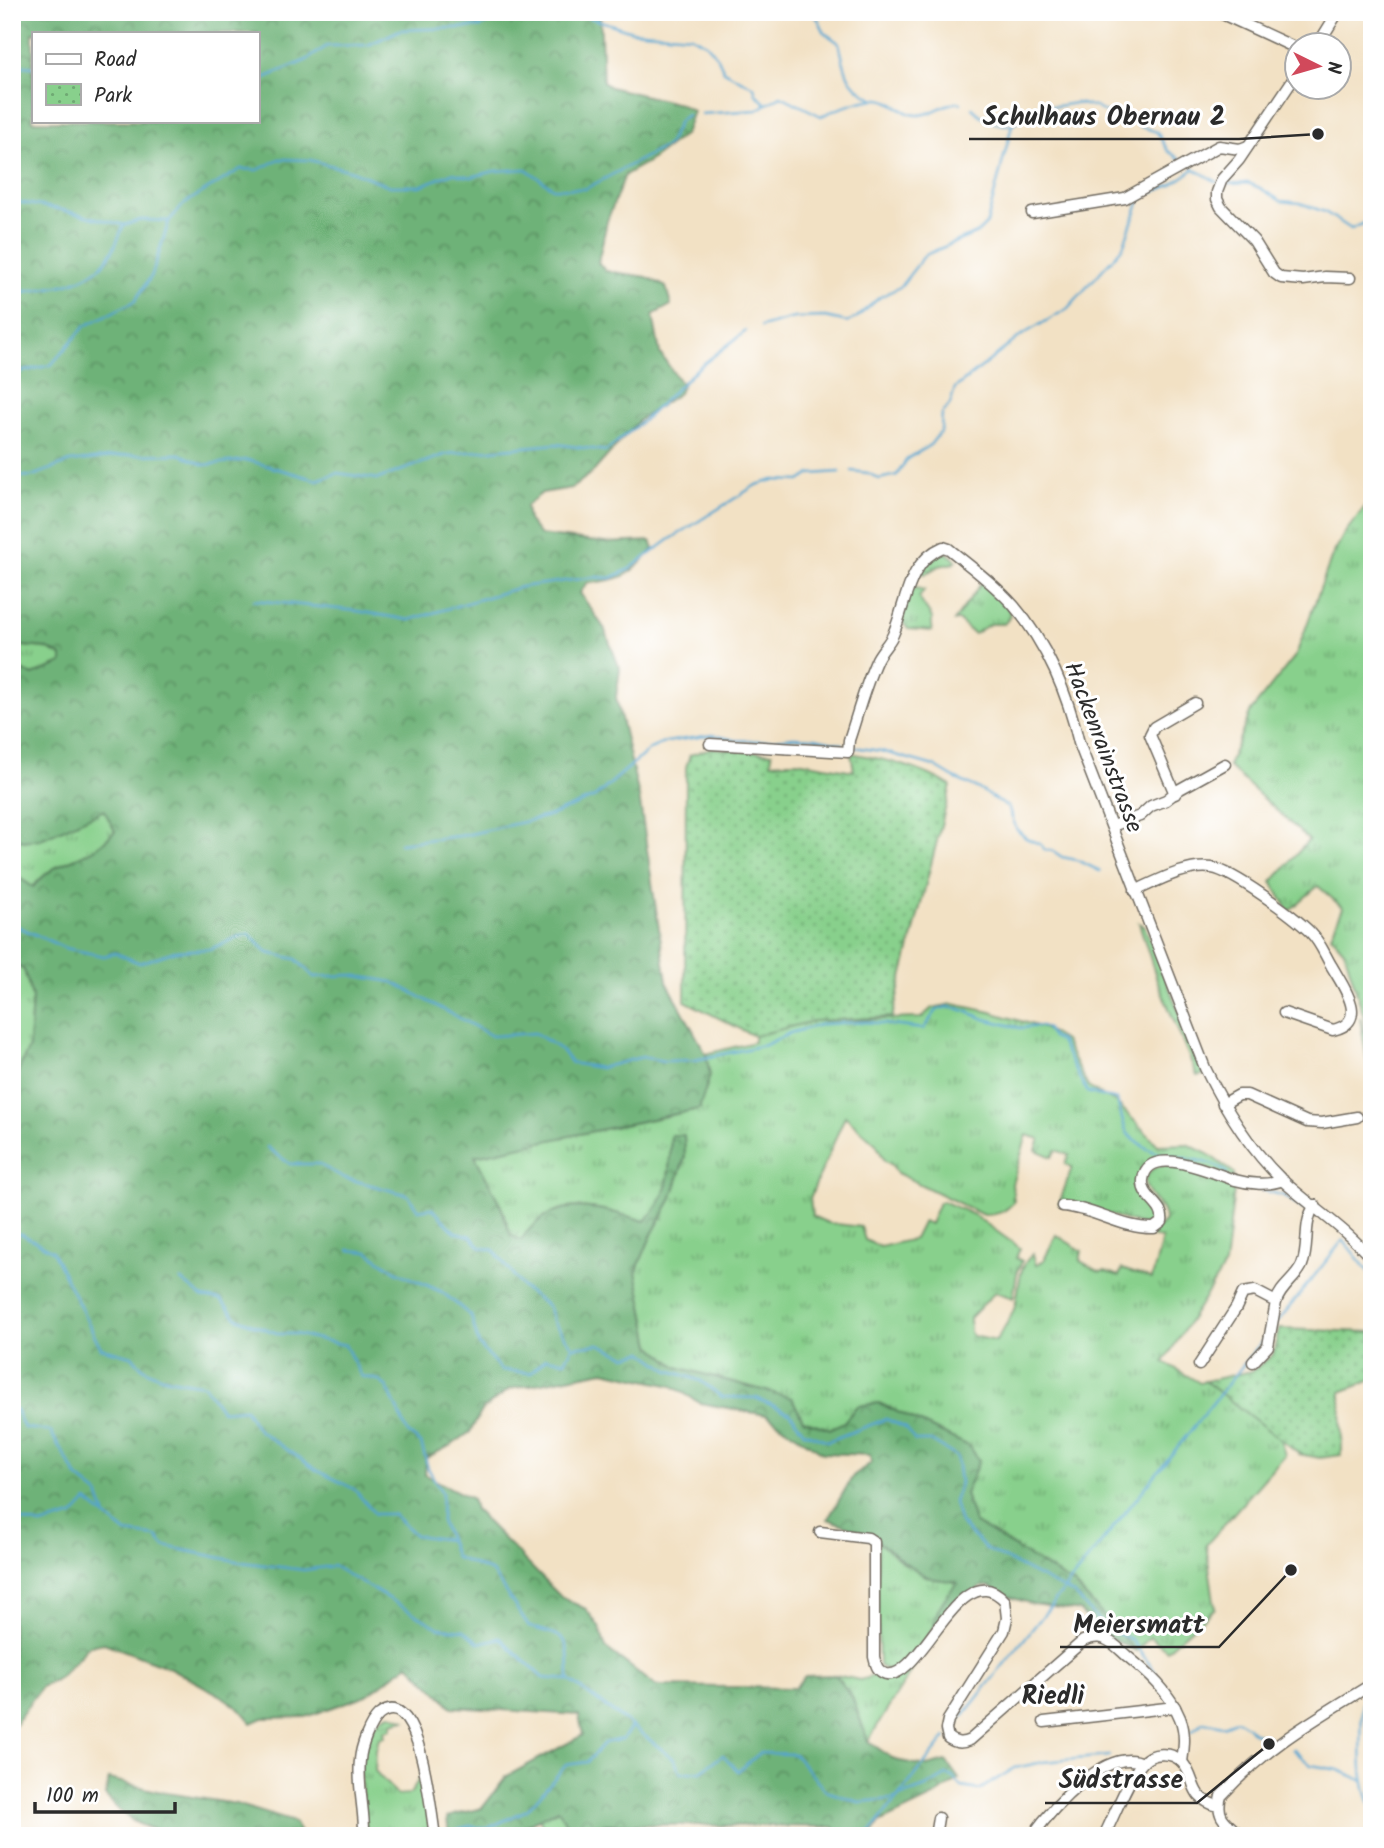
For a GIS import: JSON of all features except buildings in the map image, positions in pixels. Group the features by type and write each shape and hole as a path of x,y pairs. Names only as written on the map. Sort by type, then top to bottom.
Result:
{"street":[{"path":"1218,12 1282,41"},
{"path":"1326,32 1338,12"},
{"path":"1282,97 1239,160 1222,179 1217,199 1221,207 1254,241 1274,273 1281,278 1303,281 1325,276 1350,278"},
{"path":"1032,213 1125,198 1219,146 1240,149 1248,146"},
{"name":"Hackenrainstrasse","path":"710,744 848,752 849,740 870,675 879,655 894,634 906,589 919,565 943,547 949,548 1013,604 1044,652 1071,711 1079,743 1205,1068 1223,1104 1247,1139 1283,1180 1347,1232 1372,1259"},
{"path":"1175,794 1150,735 1154,727 1195,704"},
{"path":"1112,826 1140,816 1151,806 1225,764"},
{"path":"1135,891 1181,873 1212,867 1239,879 1311,933 1349,998 1352,1016 1347,1024 1333,1030 1284,1013"},
{"path":"1223,1104 1247,1095 1307,1122 1334,1122 1357,1117"},
{"path":"1062,1206 1090,1210 1137,1227 1154,1228 1162,1222 1163,1216 1147,1196 1143,1181 1145,1172 1159,1162 1186,1163 1236,1181 1275,1184 1283,1180"},
{"path":"1253,1362 1268,1346 1278,1295 1303,1262 1307,1219 1315,1205"},
{"path":"1199,1365 1243,1293 1255,1291 1276,1302"},
{"path":"820,1532 868,1538 874,1542 874,1657 876,1666 884,1673 894,1674 904,1668 934,1630 972,1593 992,1591 1005,1601 1007,1618 1004,1631 948,1720 948,1738 963,1743 970,1740 1083,1641 1105,1639 1154,1678 1175,1707 1185,1735 1182,1762 1202,1799 1218,1806"},
{"path":"1242,1836 1222,1819 1218,1806 1221,1796 1269,1750 1298,1728 1372,1684"},
{"path":"1044,1723 1175,1707"},
{"path":"363,1836 360,1756 373,1723 383,1713 393,1712 404,1716 415,1731 435,1836"},
{"path":"1104,1836 1142,1763 1149,1757 1164,1754 1182,1762"},
{"path":"1032,1836 1048,1815 1096,1772 1133,1759 1142,1763"},
{"path":"935,1836 938,1818"}],"green space":[{"path":"12,12 600,12 603,82 610,87 680,104 693,111 685,134 648,162 625,175 607,221 598,263 606,271 647,277 666,287 671,305 653,315 660,353 682,385 679,393 639,420 594,471 572,488 542,493 526,506 528,520 540,535 605,543 651,541 654,549 625,575 587,583 580,593 604,628 620,669 616,697 639,796 667,982 706,1054 710,1075 699,1109 475,1156 501,1206 511,1236 521,1240 534,1225 563,1209 594,1208 645,1221 665,1191 671,1135 684,1135 685,1156 671,1200 651,1236 636,1272 651,1345 677,1367 792,1398 803,1420 830,1429 844,1422 857,1406 879,1403 969,1446 979,1460 965,1494 974,1522 1075,1585 1136,1651 1102,1634 1080,1611 1033,1604 1006,1596 989,1586 981,1587 934,1627 939,1609 957,1583 926,1576 868,1535 828,1519 853,1476 871,1463 870,1455 823,1453 766,1415 700,1403 672,1386 604,1371 510,1389 483,1409 470,1432 426,1458 425,1475 472,1499 475,1510 561,1597 586,1609 599,1627 606,1648 656,1686 795,1688 805,1676 835,1675 852,1697 868,1741 895,1760 927,1766 946,1761 959,1779 934,1797 879,1823 871,1836 838,1836 834,1827 608,1824 572,1828 566,1824 558,1809 525,1826 494,1836 449,1836 447,1817 482,1808 507,1776 583,1735 579,1715 452,1707 409,1664 367,1695 306,1717 263,1718 252,1723 240,1709 220,1695 170,1668 104,1643 89,1646 59,1678 41,1687 12,1728 12,1085 29,1047 32,997 24,970 12,963 12,873 33,887 48,873 97,847 115,831 104,810 41,839 23,841 12,836 12,666 33,675 62,663 62,656 46,648 12,645"},
{"path":"1372,498 1372,1034 1367,1027 1344,950 1331,935 1343,908 1318,886 1289,911 1272,882 1309,840 1228,766 1251,711 1296,655 1332,556 1344,534"},
{"path":"946,552 956,560 954,563 939,566 925,574 920,573 921,568 938,554"},
{"path":"983,581 1004,598 1011,616 1004,624 990,624 974,634 959,621 954,621"},
{"path":"914,587 924,590 919,598 932,618 932,631 908,629 902,621 910,589"},
{"path":"12,645 46,648 62,655 62,663 33,675 12,666"},
{"path":"711,748 772,753 771,763 797,761 854,771 851,753 915,769 951,786 892,1017 813,1021 754,1036 685,1001 686,767 690,755"},
{"path":"105,810 115,831 97,847 55,868 33,887 12,873 12,836 23,841"},
{"path":"1139,923 1145,927 1204,1075 1197,1076 1157,980"},
{"path":"12,963 24,970 32,997 29,1047 12,1085"},
{"path":"953,1004 1043,1028 1064,1041 1088,1087 1118,1104 1158,1145 1187,1144 1208,1154 1234,1173 1234,1178 1183,1161 1162,1160 1151,1163 1140,1181 1141,1188 1158,1212 1159,1220 1155,1225 1141,1225 1077,1204 1059,1204 1072,1167 1065,1164 1069,1155 1056,1150 1052,1157 1036,1150 1040,1139 1027,1135 1012,1184 1014,1202 1000,1213 983,1215 897,1173 892,1165 885,1161 876,1144 845,1116 810,1198 812,1216 828,1223 861,1227 865,1240 880,1247 914,1239 923,1221 930,1224 939,1202 943,1201 974,1215 1020,1248 1016,1258 1022,1261 1013,1298 995,1292 970,1318 970,1332 973,1336 996,1341 1014,1310 1024,1265 1033,1254 1036,1265 1044,1260 1056,1235 1082,1251 1080,1261 1100,1272 1119,1276 1122,1269 1152,1279 1162,1239 1133,1231 1133,1228 1156,1230 1165,1221 1161,1207 1145,1185 1147,1176 1155,1168 1176,1165 1235,1182 1225,1265 1164,1362 1200,1383 1205,1381 1280,1439 1285,1455 1206,1545 1215,1608 1167,1650 1150,1637 1136,1651 1075,1585 974,1522 965,1494 979,1460 969,1446 879,1403 857,1406 844,1422 830,1429 803,1420 792,1398 677,1367 651,1345 636,1272 651,1236 671,1200 685,1156 684,1135 671,1135 665,1191 645,1221 593,1208 562,1209 534,1225 521,1241 511,1236 501,1206 474,1156 699,1109 710,1076 706,1054 754,1042 754,1036 813,1021 921,1018 932,1008"},
{"path":"1360,1017 1364,1030 1372,1040 1372,1093"},
{"path":"1279,1329 1372,1332 1372,1380 1341,1392 1342,1455 1320,1458 1299,1454 1205,1381 1252,1371 1273,1355"},
{"path":"878,1542 905,1564 958,1584 947,1599 930,1634 893,1672 879,1666"},
{"path":"916,1663 868,1741 852,1697 835,1675 860,1680"},
{"path":"391,1714 405,1720 392,1723 392,1729 384,1731 385,1737 379,1738 375,1771 397,1795 410,1794 422,1774 431,1829 415,1836 366,1836 361,1781 362,1756 374,1727"},
{"path":"109,1779 161,1792 236,1804 294,1822 302,1836 217,1837 154,1830 128,1818 108,1799 105,1795"},
{"path":"559,1809 566,1824 638,1825 638,1836 546,1836 547,1832 539,1818"}],"waterway":[{"path":"259,80 307,60 327,46 368,45 400,30 481,27 502,12"},
{"path":"572,12 632,31 691,36 707,44 724,71 754,87 756,94 766,104"},
{"path":"810,12 818,19 825,33 839,43 845,69 852,82 873,98"},
{"path":"12,65 32,67"},
{"path":"701,114 757,110 781,96 821,116 853,104 879,99 910,114 919,115 961,103"},
{"path":"1012,125 1035,106 1076,103 1095,107 1110,115 1128,115 1139,126 1157,132 1168,151 1183,161"},
{"path":"972,108 990,121 1012,125"},
{"path":"12,374 51,365 85,326 135,301 152,275 169,221 185,203 241,169 258,170 279,159 310,160 352,171 390,186 420,186 452,173 471,177 495,171 526,169 553,188 585,189 668,145 679,121 687,115"},
{"path":"761,327 794,318 825,317 848,322 880,297 900,287 925,255 977,233 987,223 1012,125"},
{"path":"1193,168 1217,182"},
{"path":"852,471 868,473 879,479 897,475 907,459 930,445 941,431 942,414 950,404 955,388 1022,335 1067,309 1123,247 1140,200 1171,185 1194,169"},
{"path":"1224,184 1248,183 1281,201 1300,203 1325,212 1351,229 1372,220"},
{"path":"12,201 124,225 141,220 169,221"},
{"path":"12,293 39,290 80,280 102,265 114,248 124,225"},
{"path":"12,477 32,476 70,462 128,455 180,454 204,465 247,460 317,480 337,473 378,479 447,454 556,444 606,451 644,420 698,368 746,331"},
{"path":"254,600 357,611 409,620 521,587 595,577 611,578 628,570 669,540 756,485 774,480 800,481 811,474 840,472"},
{"path":"400,843 466,835 549,816 595,797 650,749 666,742 712,735 735,740 761,741 793,737 815,738 843,744"},
{"path":"853,747 881,751 934,766 1008,807 1017,830 1026,838 1040,844 1045,850 1100,871"},
{"path":"12,924 65,948 104,956 115,953 140,963 175,951 210,949 248,933 268,953 296,959 314,977 351,975 393,982 492,1036 535,1033 561,1050 571,1063 600,1068 642,1057 664,1061 695,1060 765,1045 790,1033 823,1024 867,1022 923,1029 937,1010 947,1007 960,1009 1020,1028 1046,1028 1052,1038 1060,1041 1087,1092 1117,1100 1131,1137 1160,1154 1206,1162 1227,1173"},
{"path":"267,1147 290,1164 318,1164 345,1178 408,1195 418,1210 432,1208 455,1232 471,1236 480,1247 494,1250 523,1288 548,1306 554,1323 573,1347"},
{"path":"1246,1186 1285,1196 1303,1209"},
{"path":"12,1234 22,1234 52,1251 101,1348 132,1356 146,1370 155,1374 204,1385 222,1411 245,1409 258,1430 318,1471 354,1489 375,1514 393,1514 415,1535 449,1540 455,1557 492,1572 529,1627 553,1634 564,1642 567,1647 569,1680"},
{"path":"1275,1325 1343,1240 1372,1276"},
{"path":"349,1250 368,1252 395,1271 442,1292 471,1316 479,1345 501,1370 531,1373 546,1358 565,1361 573,1347"},
{"path":"181,1280 202,1297 221,1300 236,1317 254,1325 280,1334 295,1334 345,1345 361,1376 378,1380 387,1387 408,1433 421,1443 428,1468 442,1493 441,1521 449,1540"},
{"path":"950,1732 1267,1335"},
{"path":"573,1347 599,1344 626,1356 643,1352 668,1370 701,1381 722,1397 756,1398 790,1413 804,1432 828,1441 886,1419 906,1428 915,1441 931,1441 957,1457 960,1483 954,1502 960,1523 986,1549 1075,1595 1106,1629 1131,1639 1156,1673"},
{"path":"12,1410 16,1410 24,1428 50,1431 78,1478 98,1494 105,1514"},
{"path":"12,1518 41,1525 73,1516 87,1501 126,1533 157,1537 164,1546 241,1562 304,1570 333,1566 439,1628 464,1630 479,1643 500,1638 543,1678 569,1680 632,1726 674,1759 681,1773 701,1771 723,1755 738,1771 760,1753 794,1754 826,1791 859,1802 893,1799 926,1787 946,1775 953,1777 962,1787 979,1790 1015,1768 1043,1762 1109,1756"},
{"path":"1362,1673 1372,1600"},
{"path":"1362,1704 1362,1771 1372,1807"},
{"path":"1191,1732 1204,1722 1223,1726 1237,1720 1253,1733 1269,1737"},
{"path":"458,1829 470,1826 486,1829 527,1810 566,1765 587,1762 604,1743 623,1739 631,1727"},
{"path":"867,1836 946,1737"},
{"path":"1292,1749 1311,1765 1339,1770 1363,1781"}],"place":[{"name":"Schulhaus Obernau 2","path":"1318,134"},
{"name":"Meiersmatt","path":"1291,1570"},
{"name":"Südstrasse","path":"1269,1744"}],"district":[{"name":"Riedli","path":"1053,1695"}]}
